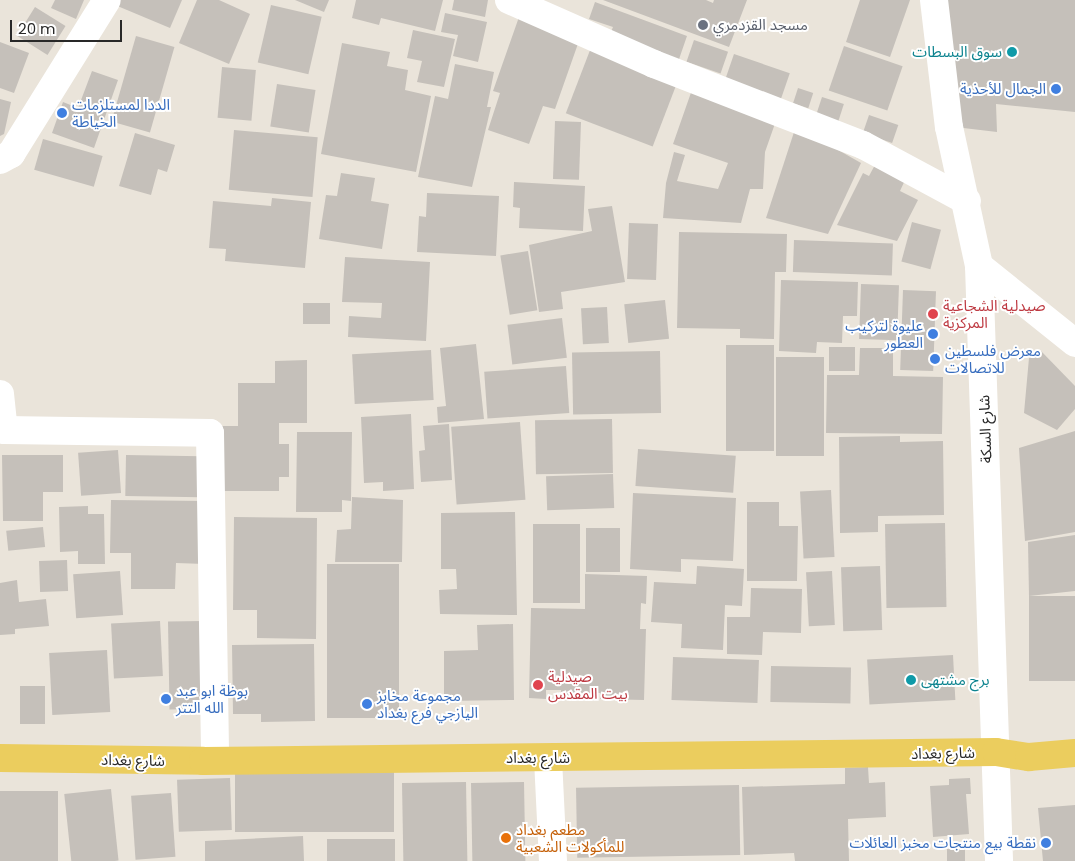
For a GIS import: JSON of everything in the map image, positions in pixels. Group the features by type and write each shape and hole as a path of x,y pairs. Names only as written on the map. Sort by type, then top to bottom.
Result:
{"main road":[{"name":"شارع بغداد","path":"0,758 215,760 548,758 996,752 1029,757 1075,753"}],"street":[{"path":"0,160 11,154 107,0"},
{"path":"509,0 654,64 862,145 967,201"},
{"name":"شارع السكة","path":"934,0 949,127 967,201 978,266 999,861"},
{"path":"978,266 1075,343"},
{"path":"0,394 4,430 210,433 215,760"},
{"path":"548,758 553,861"}],"building":[{"path":"55,0 84,0 76,19 51,8"},
{"path":"118,0 182,0 170,28 115,5"},
{"path":"197,0 219,0 250,14 229,64 179,43"},
{"path":"295,0 329,0 324,12"},
{"path":"356,0 443,0 435,31 381,18 379,25 352,18"},
{"path":"454,0 488,0 485,17 452,10"},
{"name":"مسجد القزدمري","path":"603,0 706,0 713,3 714,0 747,0 729,47"},
{"path":"860,0 910,0 890,57 846,42"},
{"name":"سوق البسطات","path":"945,0 1075,0 1075,112 996,104 997,132 955,127"},
{"path":"595,2 687,36 677,65 608,39 613,27 589,19"},
{"path":"271,5 322,17 308,74 258,62"},
{"path":"35,7 66,26 48,55 17,36"},
{"path":"445,13 487,22 478,62 453,56 458,35 441,32"},
{"path":"519,17 580,38 555,109 543,106 529,144 488,130 500,93 493,91"},
{"path":"413,30 455,39 444,87 417,82 422,61 407,58"},
{"path":"136,36 174,47 150,133 111,122"},
{"path":"694,40 728,52 721,73 687,62"},
{"path":"0,42 29,53 14,93 0,88"},
{"path":"342,43 390,52 387,66 408,70 405,90 431,96 416,172 321,154"},
{"path":"592,45 679,78 653,146 566,113"},
{"path":"844,46 903,66 887,111 829,90"},
{"path":"734,54 790,73 781,99 725,80"},
{"path":"455,64 494,72 487,107 491,107 472,187 418,177 435,96 448,99"},
{"path":"222,67 256,70 251,121 218,118"},
{"path":"92,71 118,80 94,148 52,133 63,102 78,108"},
{"path":"277,84 316,90 309,133 270,126"},
{"path":"694,84 778,115 765,152 763,189 750,189 741,223 663,218 666,183 674,152 685,155 677,181 718,189 728,163 673,144"},
{"path":"798,88 813,93 808,108 793,103"},
{"path":"822,97 844,104 838,121 816,114"},
{"path":"0,99 11,102 4,134 0,136"},
{"path":"869,115 898,125 892,143 863,133"},
{"path":"555,121 581,122 579,180 553,179"},
{"path":"796,126 861,163 828,234 766,218"},
{"path":"234,130 318,137 312,197 229,190"},
{"path":"135,133 175,145 167,172 158,169 151,195 119,186"},
{"path":"43,139 103,156 94,187 34,170"},
{"path":"876,163 906,178 900,191 918,200 897,241 837,225 863,173 869,176"},
{"path":"341,173 375,178 371,201 389,204 382,249 319,239 326,195 337,196"},
{"path":"514,182 585,186 583,231 519,228 520,208 513,207"},
{"path":"427,193 499,196 496,256 417,252 419,216 426,217"},
{"path":"272,198 311,202 305,268 225,261 226,249 209,248 213,201 271,206"},
{"path":"612,206 625,282 561,292 563,309 539,312 529,245 592,231 588,209"},
{"path":"912,222 941,230 930,269 901,262"},
{"path":"629,223 658,224 656,280 627,279"},
{"path":"679,232 787,234 786,272 775,272 774,339 740,338 740,329 677,328"},
{"path":"794,240 893,243 892,275 793,272"},
{"path":"528,251 537,310 510,315 500,255"},
{"path":"345,257 430,262 426,341 348,337 349,316 381,318 382,303 342,302"},
{"path":"781,280 858,282 857,316 843,316 842,343 817,342 816,353 779,351"},
{"path":"861,284 899,285 897,340 859,339"},
{"path":"903,290 936,291 933,371 900,370"},
{"path":"665,300 669,339 628,343 624,304"},
{"path":"303,303 330,303 330,324 303,324"},
{"path":"607,307 609,343 583,344 581,308"},
{"path":"562,318 567,358 512,364 507,325"},
{"path":"476,344 484,419 438,423 437,407 446,406 440,348"},
{"path":"726,345 774,345 774,451 726,451"},
{"path":"829,347 855,347 855,371 829,371"},
{"path":"860,348 893,348 893,376 943,377 942,434 826,433 827,375 859,375"},
{"path":"431,350 434,400 355,404 352,354"},
{"path":"660,351 661,413 573,415 572,353"},
{"path":"1041,351 1075,386 1075,409 1057,430 1024,413 1029,358"},
{"path":"776,357 824,357 824,456 776,456"},
{"path":"307,360 307,423 279,423 279,444 289,444 289,477 279,477 279,491 216,491 216,426 238,426 238,383 275,383 275,361"},
{"path":"566,366 569,413 487,419 484,372"},
{"path":"411,414 414,489 383,491 383,482 364,483 361,417"},
{"path":"612,419 613,473 536,474 535,420"},
{"path":"520,422 525,500 457,505 451,427"},
{"path":"449,424 452,480 421,482 419,451 425,450 423,426"},
{"path":"1075,431 1075,532 1025,541 1019,448"},
{"path":"297,432 352,432 351,501 342,500 342,512 296,512"},
{"path":"900,436 900,442 943,441 944,515 878,516 878,532 840,533 839,437"},
{"path":"638,449 736,456 733,493 635,486"},
{"path":"118,450 121,493 81,496 78,453"},
{"path":"2,455 63,455 63,492 43,492 43,521 3,521"},
{"path":"126,455 201,456 200,497 125,496"},
{"path":"613,474 614,508 547,510 546,476"},
{"path":"831,490 835,557 804,559 800,492"},
{"path":"633,493 736,498 733,561 681,559 681,572 630,569"},
{"path":"352,497 403,500 402,562 335,562 337,530 351,529"},
{"path":"111,500 206,501 205,564 176,563 175,589 131,589 131,553 110,553"},
{"path":"747,502 779,502 779,526 798,526 797,581 747,581"},
{"path":"88,506 88,514 104,514 105,564 78,564 78,551 60,552 59,507"},
{"path":"515,512 517,615 440,614 439,590 457,589 456,569 441,569 441,513"},
{"path":"234,517 317,518 316,639 257,638 257,610 233,610"},
{"path":"945,523 946,607 886,608 885,524"},
{"path":"533,524 580,524 580,603 533,603"},
{"path":"43,527 45,547 8,551 6,531"},
{"path":"586,528 620,528 620,572 586,572"},
{"path":"1075,535 1075,591 1029,596 1028,542"},
{"path":"67,560 68,591 40,592 39,561"},
{"path":"327,564 399,564 399,718 327,718"},
{"path":"697,566 744,569 742,606 725,605 723,650 681,648 682,624 651,622 654,582 696,584"},
{"path":"880,566 882,630 843,631 841,567"},
{"path":"120,571 123,615 76,618 73,574"},
{"path":"832,571 835,625 809,626 806,572"},
{"path":"585,574 647,576 646,604 641,603 640,629 646,629 644,700 600,699 600,693 576,693 576,700 561,699 561,690 546,690 546,699 529,698 531,608 585,609"},
{"path":"17,580 19,602 46,599 49,626 15,629 15,634 0,635 0,583"},
{"path":"751,588 802,589 801,633 763,632 762,655 727,654 727,617 750,617"},
{"path":"1029,596 1075,596 1075,681 1029,681"},
{"path":"160,621 163,676 114,678 111,624"},
{"path":"203,621 205,709 170,710 168,622"},
{"path":"513,624 514,700 444,701 444,651 478,650 477,625"},
{"path":"314,644 315,721 261,722 261,714 233,714 232,645"},
{"path":"107,650 110,712 52,715 49,653"},
{"name":"برج مشتهى","path":"953,655 955,700 869,704 867,660"},
{"path":"673,657 759,660 757,703 671,700"},
{"path":"771,666 851,667 850,703 770,702"},
{"path":"20,686 45,686 45,724 20,724"},
{"path":"868,767 869,783 885,782 886,817 848,819 849,861 795,861 794,853 744,855 742,787 845,784 845,768"},
{"path":"235,770 394,770 394,832 235,832"},
{"path":"230,778 232,830 179,832 177,780"},
{"path":"970,778 971,794 966,794 969,834 933,837 930,786 949,785 949,779"},
{"path":"466,782 467,861 403,861 402,783"},
{"path":"524,782 525,861 472,861 471,783"},
{"path":"739,785 740,855 577,858 576,788"},
{"path":"111,789 119,861 71,861 64,794"},
{"path":"0,791 58,791 58,861 0,861"},
{"path":"171,793 175,857 136,860 131,796"},
{"path":"1075,805 1075,861 1043,861 1038,808"},
{"path":"303,836 304,861 205,861 205,841"},
{"path":"327,839 395,839 395,861 327,861"},
{"path":"947,849 965,849 965,861 947,861"}],"place":[{"name":"مسجد القزدمري","path":"703,25"},
{"name":"سوق البسطات","path":"1012,52"},
{"name":"الجمال للأحذية","path":"1056,89"},
{"name":"الددا لمستلزمات الخياطة","path":"62,113"},
{"name":"صيدلية الشجاعية المركزية","path":"933,314"},
{"name":"عليوة لتركيب العطور","path":"933,334"},
{"name":"معرض فلسطين للاتصالات","path":"935,359"},
{"name":"برج مشتهى","path":"911,680"},
{"name":"صيدلية بيت المقدس","path":"538,685"},
{"name":"بوظة ابو عبد الله التتر","path":"166,699"},
{"name":"مجموعة مخابز اليازجي فرع بغداد","path":"367,704"},
{"name":"مطعم بغداد للمأكولات الشعبية","path":"506,838"},
{"name":"نقطة بيع منتجات مخبز العائلات","path":"1046,843"}]}
